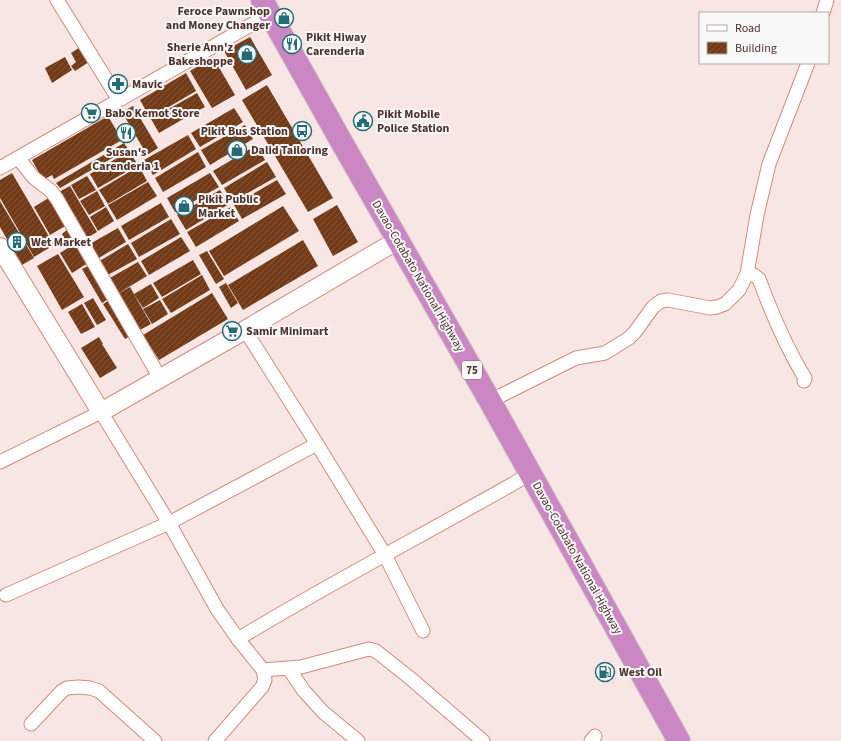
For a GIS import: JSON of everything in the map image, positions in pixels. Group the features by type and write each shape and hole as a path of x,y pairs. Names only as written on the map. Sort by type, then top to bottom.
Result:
{"highway":[{"name":"Davao-Cotabato National Highway","path":"266,7 490,401 679,741"}],"street":[{"path":"57,0 119,100"},
{"path":"823,12 827,0"},
{"path":"0,168 119,100 266,7"},
{"path":"490,401 576,358 606,353 635,332 653,307 660,301 668,300 710,308 725,304 739,290 747,274 766,173 808,64"},
{"path":"18,158 34,178 51,191 57,199 160,378"},
{"path":"0,462 101,412 245,330 398,240"},
{"path":"0,247 169,523 218,609 238,639 263,670 265,680 262,687 218,740"},
{"path":"747,274 754,275 759,279 776,325 793,359 805,378 804,381"},
{"path":"245,330 385,555 422,631"},
{"path":"6,595 169,523 317,444"},
{"path":"238,639 318,592 530,474"},
{"path":"263,670 301,667 365,650 374,650 410,678 483,741"},
{"path":"289,669 304,691 323,712 358,741"},
{"path":"31,724 62,691 67,688 84,687 100,691 155,741"}],"building":[{"path":"250,37 272,75 246,90 224,51"},
{"path":"80,47 89,62 75,71 71,66 76,62 71,53"},
{"path":"65,57 72,70 52,83 45,68"},
{"path":"213,57 235,95 212,108 190,71"},
{"path":"186,73 196,91 150,118 140,100"},
{"path":"267,85 333,198 308,212 242,100"},
{"path":"197,93 205,107 186,117 182,112 185,118 159,133 151,119"},
{"path":"133,106 158,148 147,155 122,112"},
{"path":"234,108 243,122 200,147 191,133"},
{"path":"108,116 122,140 54,179 52,175 43,180 32,160"},
{"path":"245,125 253,139 210,165 201,150"},
{"path":"188,135 196,149 153,175 144,160"},
{"path":"124,143 128,149 60,188 56,183"},
{"path":"257,145 265,160 222,185 213,171"},
{"path":"129,151 138,165 98,188 90,174"},
{"path":"198,152 206,167 163,192 155,178"},
{"path":"267,162 276,177 232,202 224,188"},
{"path":"139,166 147,181 108,204 99,190"},
{"path":"12,173 54,245 34,257 0,198 0,180"},
{"path":"210,173 219,187 175,212 167,198"},
{"path":"87,176 96,190 79,199 71,185"},
{"path":"277,180 286,194 242,219 234,205"},
{"path":"148,182 157,196 117,220 108,205"},
{"path":"70,186 97,232 85,239 57,193"},
{"path":"220,190 229,204 186,230 177,215"},
{"path":"97,191 105,206 89,215 80,201"},
{"path":"50,197 67,225 50,235 34,207"},
{"name":"Wet Market","path":"0,201 34,258 22,265 0,227"},
{"path":"161,203 169,217 129,240 121,226"},
{"path":"337,205 358,242 333,256 313,219"},
{"path":"283,206 299,231 224,276 209,251"},
{"path":"106,207 114,221 98,231 90,217"},
{"path":"231,207 239,221 196,247 187,232"},
{"path":"171,219 180,234 139,257 131,243"},
{"path":"118,228 126,242 97,259 88,245"},
{"path":"68,229 74,239 67,243 62,234"},
{"path":"181,237 190,251 149,275 141,261"},
{"path":"303,240 318,266 243,310 228,285"},
{"path":"76,243 88,263 72,273 60,253"},
{"path":"128,244 137,259 106,276 98,262"},
{"path":"207,251 224,279 216,284 199,255"},
{"path":"58,254 84,297 62,310 37,266"},
{"path":"193,260 201,274 162,297 153,283"},
{"path":"138,262 147,276 117,294 108,279"},
{"path":"90,265 110,298 102,303 82,269"},
{"path":"202,275 210,290 171,313 162,299"},
{"path":"226,283 238,303 231,308 219,287"},
{"path":"151,284 159,298 143,308 134,294"},
{"path":"130,287 151,324 138,331 117,294"},
{"path":"212,293 228,319 159,360 143,335"},
{"path":"93,298 106,320 97,325 84,303"},
{"path":"111,299 132,335 125,339 103,304"},
{"path":"160,300 168,314 152,324 143,309"},
{"path":"82,304 95,327 81,334 68,312"},
{"path":"99,337 117,368 100,378 81,348"},
{"name":"West Oil","path":"606,664 612,675 603,679 598,669"}],"place":[{"name":"Feroce Pawnshop and Money Changer","path":"284,18"},
{"name":"Pikit Hiway Carenderia","path":"292,44"},
{"name":"Sherie Ann'z Bakeshoppe","path":"247,54"},
{"name":"Mavic","path":"118,84"},
{"name":"Babo Kemot Store","path":"91,113"},
{"name":"Pikit Mobile Police Station","path":"363,121"},
{"name":"Pikit Bus Station","path":"302,131"},
{"name":"Susan's Carenderia 1","path":"126,133"},
{"name":"Dalid Tailoring","path":"237,150"},
{"name":"Pikit Public Market","path":"184,206"},
{"name":"Wet Market","path":"17,242"},
{"name":"Samir Minimart","path":"232,331"},
{"name":"West Oil","path":"605,672"}]}
